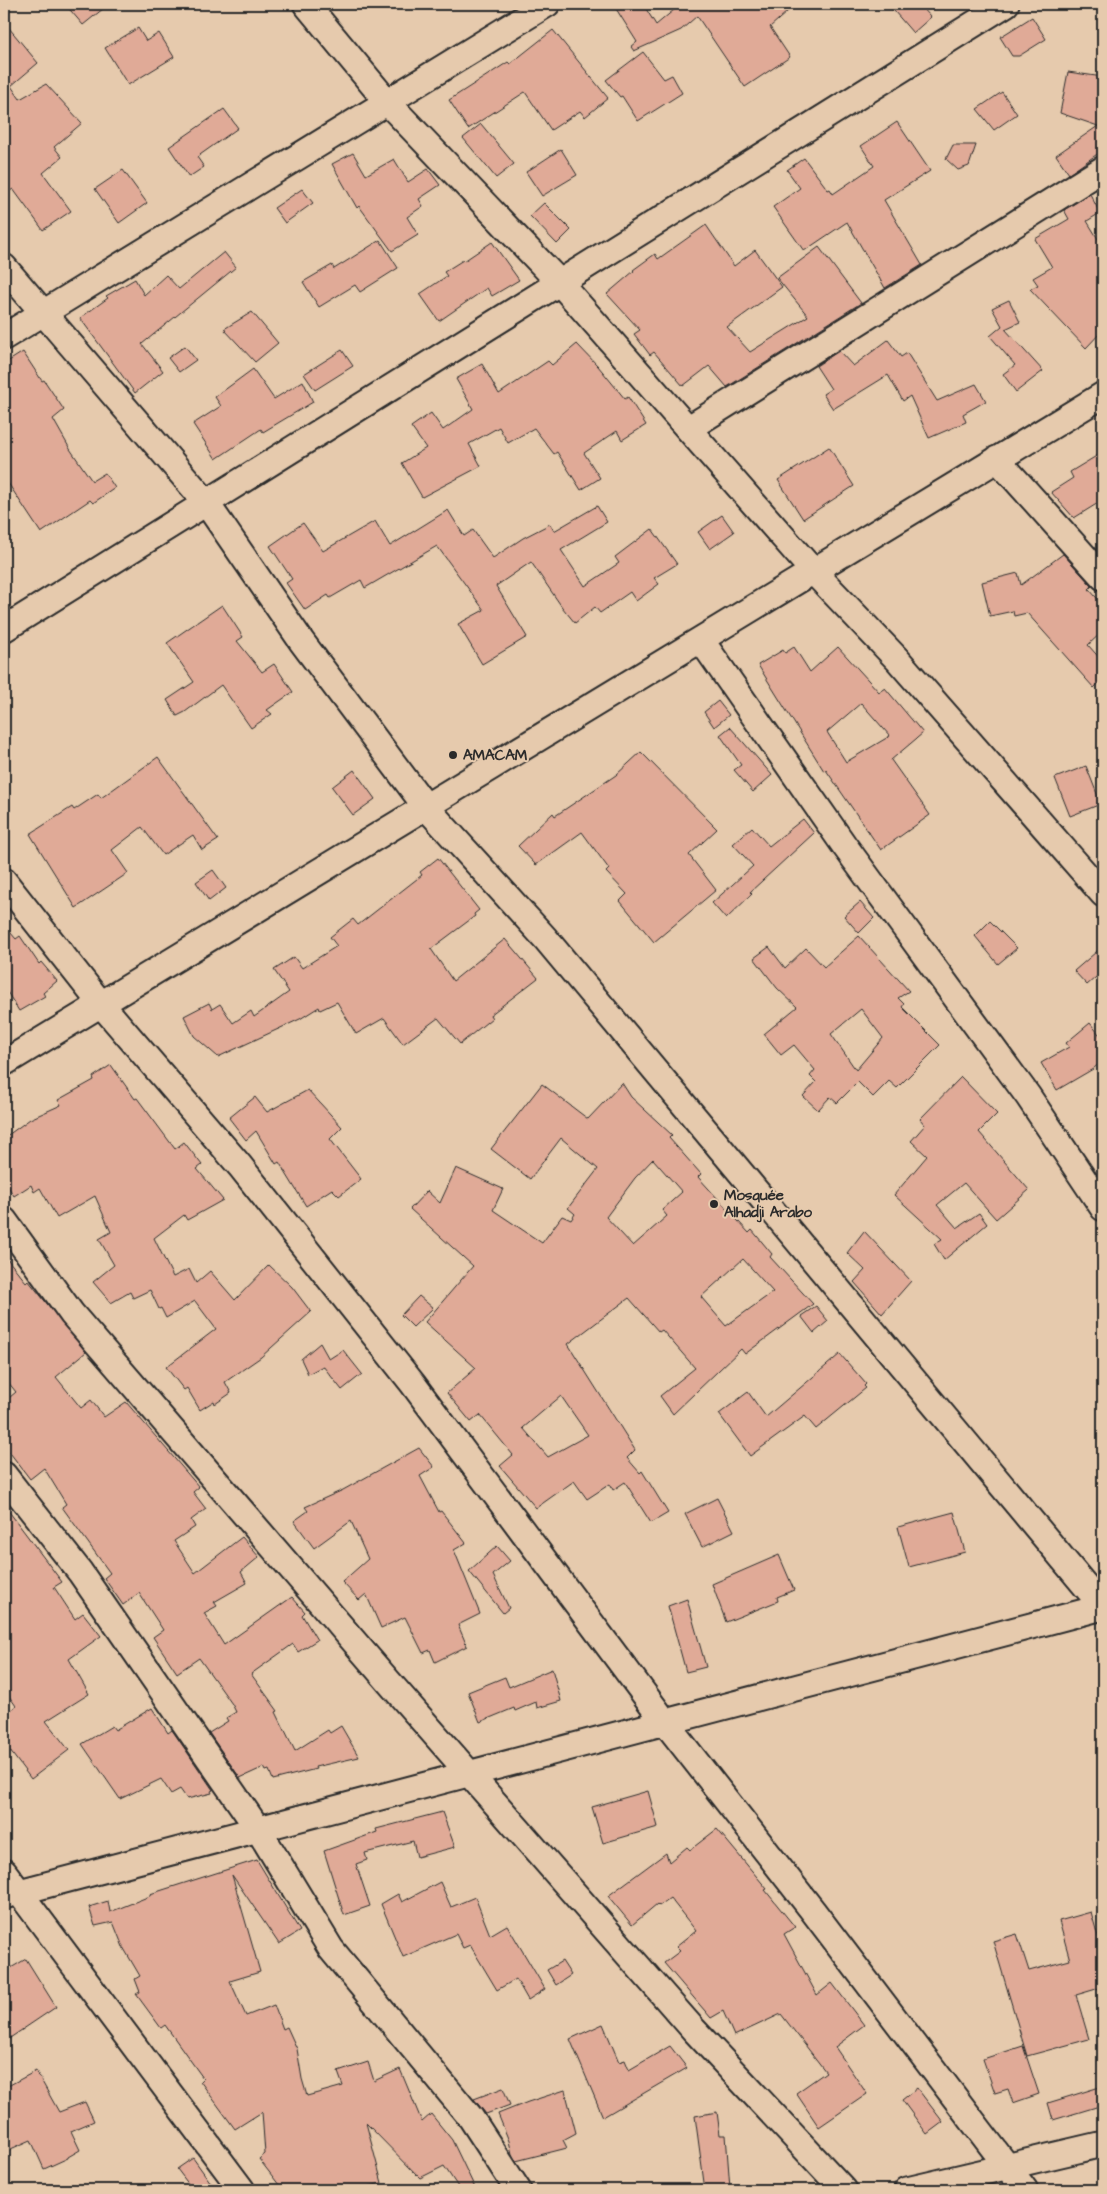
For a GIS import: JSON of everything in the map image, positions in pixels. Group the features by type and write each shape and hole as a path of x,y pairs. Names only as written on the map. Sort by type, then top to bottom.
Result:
{"street":[{"path":"306,4 388,103 560,283 812,570 897,659 1103,894"},
{"path":"4,337 547,4"},
{"path":"4,629 205,501 560,283 1006,4"},
{"path":"688,428 1103,169"},
{"path":"4,268 205,501 302,642 426,807 545,938 1103,1607 258,1829 9,1887 242,2190"},
{"path":"4,1063 701,640 812,570 1103,395"},
{"path":"997,459 1103,577"},
{"path":"701,640 844,845 1028,1096 1103,1208"},
{"path":"4,881 101,1004 240,1166 413,1384 665,1722 813,1911 1025,2190"},
{"path":"4,1220 72,1314 470,1774 694,2030 844,2190"},
{"path":"4,1475 80,1572 258,1829 331,1949 471,2118 518,2190"},
{"path":"907,2190 1103,2144"}],"building":[{"path":"65,4 109,4 83,25"},
{"path":"613,4 643,4 656,25 681,4 796,4 770,27 790,57 745,87 697,16 681,30 634,51 631,47 637,42"},
{"path":"888,4 919,4 931,17 913,33"},
{"path":"1032,17 1046,39 1019,56 1012,56 1000,37"},
{"path":"4,22 38,63 11,86 20,99 46,84 82,123 54,147 62,157 43,173 71,211 43,230 13,189 4,195"},
{"path":"138,28 146,41 159,33 174,57 128,85 105,48"},
{"path":"553,30 608,98 585,117 580,111 551,130 525,92 468,129 449,100 508,62 510,64"},
{"path":"643,52 664,79 672,75 682,93 638,121 622,96 620,97 606,80"},
{"path":"1068,72 1103,77 1103,150 1069,174 1056,155 1098,126 1060,113"},
{"path":"1002,92 1017,114 994,130 977,109"},
{"path":"224,109 238,128 197,157 204,167 189,177 169,147"},
{"path":"897,122 930,171 884,200 922,265 885,288 847,222 804,251 773,207 800,188 787,170 804,158 833,194 874,166 861,146"},
{"path":"481,124 514,164 496,178 463,138"},
{"path":"953,145 976,145 969,166 958,170 946,159"},
{"path":"561,149 577,175 542,196 526,172"},
{"path":"353,153 366,175 394,159 408,182 428,169 440,185 419,199 423,206 407,217 418,235 392,251 359,206 357,208 332,164"},
{"path":"123,170 147,203 119,223 95,189"},
{"path":"302,189 313,203 285,223 274,208"},
{"path":"1090,194 1100,213 1087,221 1103,247 1103,330 1086,348 1030,289 1038,285 1033,278 1052,267 1035,239 1069,219 1064,210"},
{"path":"544,203 571,230 557,244 530,216"},
{"path":"706,225 734,266 755,250 782,287 727,327 750,352 808,316 777,278 819,247 861,303 727,387 709,366 683,386 654,352 650,355 634,334 640,330 607,294 633,270 655,254 658,259"},
{"path":"380,240 398,268 360,292 355,285 319,307 303,282 332,265 334,269"},
{"path":"492,242 519,280 492,296 487,288 439,321 420,294 447,276 444,272"},
{"path":"224,252 236,267 142,344 163,371 135,393 80,318 108,298 106,296 135,279 144,295 166,275 179,289"},
{"path":"1009,300 1020,322 1005,329 1043,371 1016,392 1003,374 1015,365 990,336 1002,326 992,308"},
{"path":"252,312 278,343 255,362 224,329"},
{"path":"888,340 901,357 907,353 937,401 976,384 986,401 963,414 966,422 929,438 910,396 903,401 888,375 833,409 823,394 831,389 816,366 839,351 853,366"},
{"path":"577,344 625,399 628,397 646,425 622,440 617,431 584,453 600,478 581,490 557,452 554,454 534,428 508,443 499,427 469,444 481,466 422,497 402,463 426,448 411,427 431,413 443,430 473,409 456,379 482,364 499,394 548,361 552,365"},
{"path":"185,346 196,360 179,372 168,358"},
{"path":"342,350 353,366 315,390 304,374"},
{"path":"23,352 64,410 53,419 70,449 92,481 105,473 115,488 93,503 90,500 41,533 4,477 4,364"},
{"path":"253,369 274,399 303,381 313,402 263,432 261,429 216,459 193,424 221,406 215,397"},
{"path":"829,447 854,486 803,519 778,480"},
{"path":"1103,452 1103,500 1074,518 1051,492 1073,478 1070,472"},
{"path":"597,506 607,522 561,550 585,586 619,563 615,557 652,529 677,564 654,578 659,584 636,601 630,592 600,613 595,607 575,623 531,562 496,586 527,637 482,664 458,624 484,610 437,546 365,588 361,580 330,598 328,595 305,610 286,583 292,579 270,546 303,523 323,551 375,521 390,546 448,510 464,536 473,530 493,558 523,538 550,524 554,531"},
{"path":"722,515 734,532 710,549 698,532"},
{"path":"1063,554 1092,586 1089,589 1103,605 1103,631 1088,645 1103,662 1103,679 1094,688 1027,613 1014,616 1013,611 990,616 982,582 1018,573 1021,585"},
{"path":"222,605 243,637 237,641 262,672 274,664 293,692 267,710 272,714 251,728 221,685 177,716 167,700 194,682 167,643"},
{"path":"794,647 810,672 838,647 879,692 885,688 923,733 891,760 930,815 881,850 826,770 824,771 758,665 783,650 785,653","holes":["861,703 890,736 846,762 827,732"]},
{"path":"718,701 729,715 714,727 704,712"},
{"path":"730,727 772,775 753,792 734,770 741,765 720,735"},
{"path":"641,752 717,829 689,855 716,890 654,942 620,901 627,894 606,872 609,869 582,832 536,865 518,846 553,813 555,816 616,775"},
{"path":"158,757 218,840 202,850 193,835 163,855 142,827 112,850 128,873 76,908 30,834 72,807 74,810 98,794 101,798"},
{"path":"1086,766 1101,804 1070,816 1055,778"},
{"path":"354,770 375,799 353,815 332,787"},
{"path":"803,819 814,833 750,892 752,894 726,919 712,903 753,866 733,844 752,827 769,846"},
{"path":"438,858 479,910 474,914 475,916 431,949 453,981 505,939 538,978 490,1015 492,1018 460,1044 438,1018 403,1044 384,1018 356,1034 337,1002 320,1010 319,1007 300,1019 218,1057 194,1036 184,1016 209,1003 212,1009 220,1004 233,1023 251,1011 254,1017 289,992 274,970 294,957 302,968 337,946 330,937 353,919 358,925 422,875 420,872"},
{"path":"213,870 226,888 209,901 196,882"},
{"path":"860,902 874,918 859,933 844,916"},
{"path":"990,921 1017,948 998,964 975,936"},
{"path":"4,925 16,939 20,936 39,964 41,962 57,981 43,993 45,996 19,1011 4,987"},
{"path":"859,936 909,991 898,998 904,1004 902,1007 940,1045 897,1088 889,1081 873,1097 858,1082 837,1103 830,1097 818,1110 803,1096 816,1082 810,1076 815,1070 794,1045 781,1055 764,1034 797,1007 777,988 754,958 769,947 785,968 806,948 824,967","holes":["861,1009 883,1038 856,1070 831,1034"]},
{"path":"1103,946 1103,971 1087,985 1074,971"},
{"path":"1090,1023 1103,1039 1103,1060 1093,1069 1057,1090 1041,1063 1069,1047 1066,1043"},
{"path":"111,1065 135,1099 137,1098 175,1149 184,1142 202,1165 197,1169 223,1200 187,1220 184,1215 154,1238 173,1277 189,1269 196,1283 210,1271 235,1300 269,1265 292,1287 311,1312 261,1357 225,1382 231,1393 215,1404 214,1401 200,1410 187,1388 184,1390 166,1367 216,1329 195,1301 166,1318 161,1308 159,1309 150,1290 133,1298 130,1292 111,1303 93,1282 114,1265 99,1239 111,1232 95,1196 57,1218 40,1188 34,1192 31,1185 14,1196 4,1180 4,1138 30,1119 61,1105 58,1100 94,1080 93,1077"},
{"path":"961,1077 997,1114 979,1132 1029,1190 996,1219 964,1183 937,1205 957,1228 979,1213 987,1224 944,1260 934,1244 942,1239 894,1195 927,1156 911,1141 925,1125 920,1119"},
{"path":"622,1083 631,1097 672,1135 669,1138 701,1174 698,1177 749,1233 752,1230 772,1254 770,1257 813,1304 745,1354 741,1349 673,1414 660,1396 695,1368 662,1330 659,1332 629,1298 568,1344 635,1450 627,1458 640,1473 642,1471 668,1513 651,1523 625,1482 613,1490 610,1484 587,1499 574,1481 536,1508 500,1466 513,1455 480,1415 471,1422 447,1393 476,1368 425,1322 473,1266 410,1209 427,1191 440,1203 456,1168 503,1189 493,1210 542,1243 562,1216 571,1220 575,1214 568,1208 598,1169 561,1138 530,1179 491,1149 542,1084 588,1119","holes":["653,1159 682,1192 662,1210 667,1216 633,1246 606,1217 635,1178","743,1259 773,1292 726,1326 701,1297","561,1396 588,1435 548,1457 523,1428"]},
{"path":"308,1090 342,1127 330,1139 361,1179 339,1196 332,1189 306,1206 279,1162 276,1164 256,1131 246,1140 229,1118 255,1097 267,1112"},
{"path":"864,1231 911,1281 882,1314 854,1282 865,1270 847,1253"},
{"path":"4,1255 26,1282 28,1280 86,1352 56,1377 81,1408 91,1400 104,1417 126,1402 199,1487 193,1492 206,1509 191,1520 195,1527 174,1541 195,1573 242,1537 259,1557 241,1572 247,1583 214,1602 217,1606 204,1613 224,1645 292,1597 305,1612 302,1615 317,1640 298,1652 293,1644 251,1674 278,1711 276,1712 295,1751 328,1730 330,1733 341,1726 359,1757 315,1767 316,1769 273,1780 269,1770 266,1771 264,1767 240,1778 209,1733 228,1721 226,1718 236,1712 232,1704 199,1658 177,1673 153,1637 163,1630 139,1593 123,1605 104,1578 110,1573 62,1507 66,1504 44,1468 30,1479 4,1445 4,1402 16,1392 4,1377"},
{"path":"419,1296 433,1308 413,1327 401,1315"},
{"path":"816,1306 828,1321 814,1333 801,1316"},
{"path":"320,1343 329,1359 343,1350 362,1374 342,1390 323,1366 308,1374 301,1359"},
{"path":"840,1354 866,1384 864,1386 866,1388 816,1429 805,1416 750,1456 719,1414 748,1392 766,1417"},
{"path":"419,1448 434,1467 420,1476 439,1512 441,1511 466,1543 454,1550 480,1614 458,1625 467,1646 435,1662 430,1650 423,1653 405,1617 381,1628 366,1594 359,1600 342,1582 368,1559 351,1521 314,1548 294,1521 308,1511 305,1507 343,1490"},
{"path":"717,1498 734,1531 702,1547 685,1514"},
{"path":"4,1505 62,1582 54,1587 75,1619 83,1613 101,1636 69,1659 89,1694 46,1721 69,1750 31,1779 4,1743 4,1715 16,1706 4,1689"},
{"path":"954,1512 965,1552 909,1567 898,1527"},
{"path":"497,1546 510,1561 493,1575 509,1608 503,1613 469,1571"},
{"path":"779,1555 794,1590 777,1597 778,1601 726,1622 712,1584"},
{"path":"687,1599 706,1667 686,1672 668,1606"},
{"path":"552,1669 561,1701 537,1708 536,1702 515,1711 514,1708 480,1722 468,1692 505,1677 509,1687"},
{"path":"152,1708 168,1733 172,1730 213,1790 211,1791 212,1793 187,1799 180,1789 171,1794 161,1779 120,1799 82,1744 112,1726 115,1730"},
{"path":"648,1791 658,1827 603,1843 592,1807"},
{"path":"442,1812 455,1847 417,1857 413,1841 365,1853 367,1860 356,1864 370,1906 344,1915 324,1851 377,1832 376,1829"},
{"path":"717,1829 767,1889 765,1890 795,1927 784,1934 817,1995 832,1983 864,2025 835,2047 867,2094 819,2127 796,2093 826,2072 781,2014 734,2036 723,2011 711,2018 664,1963 680,1951 676,1947 696,1931 670,1898 659,1906 657,1904 632,1925 608,1896 666,1853 669,1862 687,1847 690,1850"},
{"path":"257,1860 300,1931 279,1944 232,1875 260,1972 230,1981 246,2016 274,2005 283,2029 287,2027 297,2049 307,2096 343,2086 338,2072 368,2062 374,2081 400,2069 422,2122 431,2114 452,2140 476,2190 460,2190 444,2166 420,2178 366,2123 382,2183 366,2187 366,2190 283,2190 259,2159 265,2154 262,2112 235,2129 200,2081 203,2078 165,2025 161,2028 136,1994 140,1992 135,1979 140,1976 123,1947 113,1922 95,1926 89,1907 108,1901 110,1912 150,1896 150,1894"},
{"path":"440,1882 451,1907 475,1897 490,1935 507,1925 545,1989 528,2000 516,1979 497,1990 470,1945 463,1948 456,1934 403,1957 381,1904 398,1894 402,1902"},
{"path":"1091,1912 1103,1954 1103,1987 1076,1995 1089,2039 1027,2056 993,1941 1017,1934 1029,1971 1070,1960 1059,1921"},
{"path":"26,1959 56,2007 4,2042 4,1972"},
{"path":"562,1961 571,1975 556,1985 547,1970"},
{"path":"603,2024 619,2062 625,2060 629,2070 670,2046 687,2068 603,2117 570,2039"},
{"path":"1023,2046 1039,2094 1013,2103 1008,2089 995,2093 983,2059"},
{"path":"36,2071 59,2112 85,2102 94,2121 71,2131 80,2150 44,2169 31,2140 4,2152 4,2088"},
{"path":"1103,2086 1103,2105 1053,2120 1048,2103"},
{"path":"503,2088 510,2105 486,2114 474,2099"},
{"path":"917,2088 943,2122 927,2134 902,2100"},
{"path":"565,2090 576,2133 563,2140 567,2148 516,2161 498,2114"},
{"path":"717,2112 720,2135 726,2135 730,2188 705,2190 695,2116"},
{"path":"193,2158 216,2190 193,2190 177,2169"}],"place":[{"name":"AMACAM","path":"453,755"},
{"name":"Mosquée Alhadji Arabo","path":"714,1204"}]}
